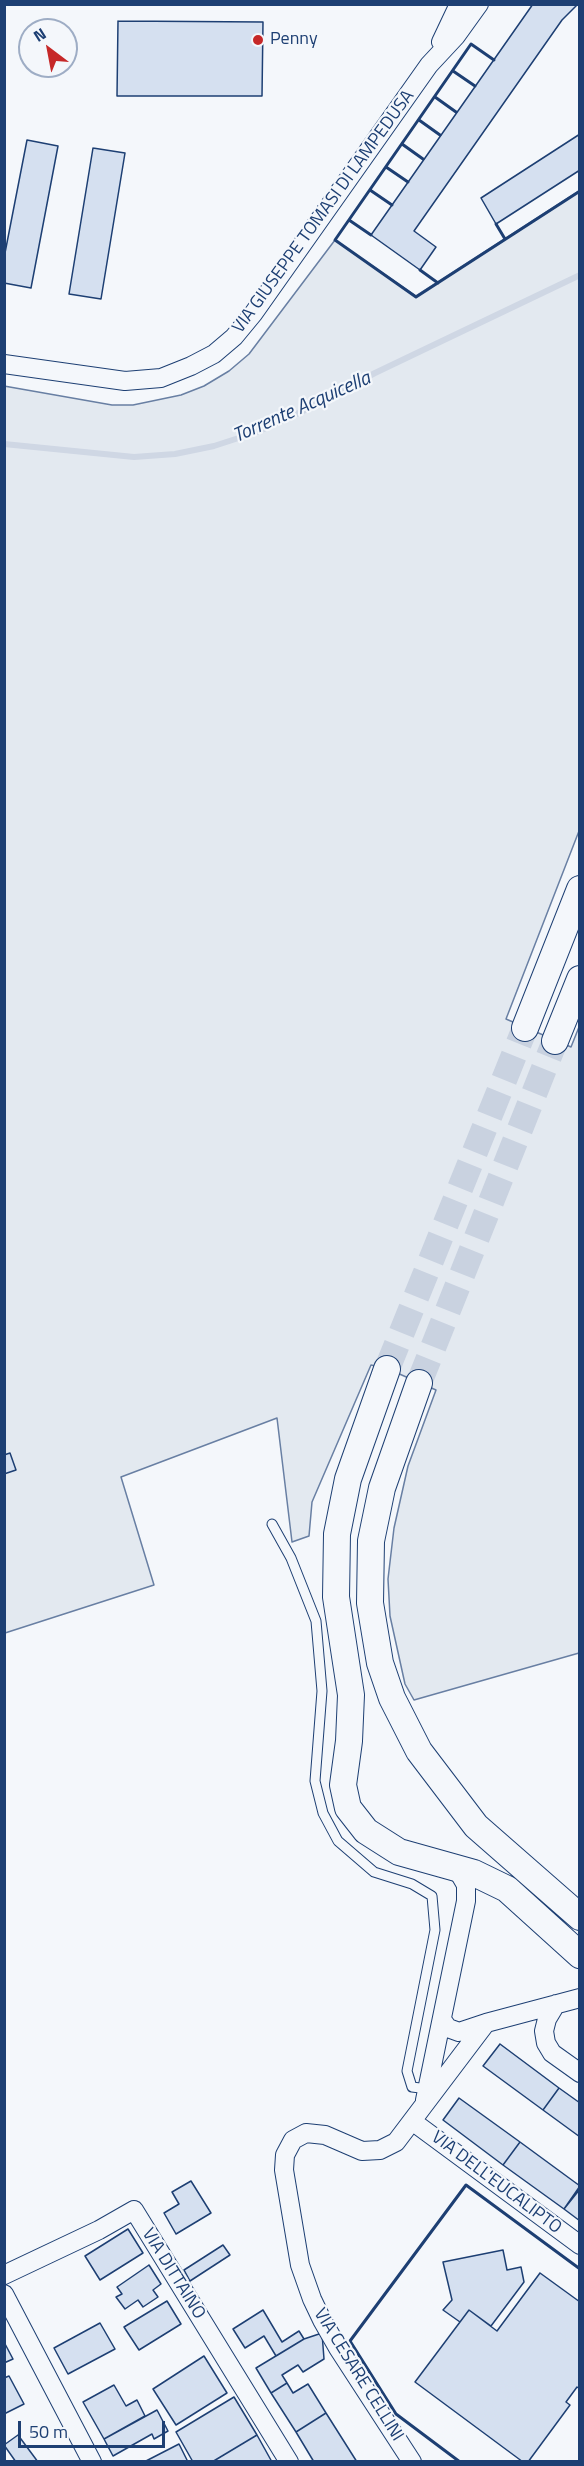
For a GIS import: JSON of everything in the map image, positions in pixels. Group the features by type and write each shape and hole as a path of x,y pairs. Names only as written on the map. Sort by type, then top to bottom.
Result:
{"main road":[{"path":"525,1028 579,889"},
{"path":"555,1041 579,979"},
{"path":"387,1369 348,1479 340,1507 337,1534 336,1597 351,1695 344,1796 354,1818 382,1842 414,1857 455,1866 485,1877 507,1890 579,1955"},
{"path":"419,1383 382,1488 370,1541 370,1604 380,1663 395,1706 418,1750 476,1826 579,1917"}],"street":[{"path":"429,65 459,4"},
{"path":"447,30 465,4"},
{"path":"429,65 456,36 479,4"},
{"name":"VIA GIUSEPPE TOMASI DI LAMPEDUSA","path":"4,364 125,381 161,378 214,354 234,337 253,314 429,65"},
{"path":"426,2098 466,1901 466,1885 455,1866"},
{"path":"442,2021 448,2028 459,2032 579,1998"},
{"path":"556,2004 547,2019 544,2031 546,2043 552,2053 579,2073"},
{"name":"VIA CESARE CELLINI","path":"412,2462 338,2348 312,2299 300,2265 284,2170 285,2155 293,2140 306,2133 325,2135 362,2151 380,2150 396,2142 426,2098 486,2023"},
{"name":"VIA DELL'EUCALIPTO","path":"412,2121 579,2246"},
{"name":"VIA DITTAINO","path":"4,2275 99,2230 134,2210 288,2462"},
{"path":"4,2294 92,2462"}],"lane":[{"path":"272,1524 291,1558 316,1621 322,1691 315,1781 323,1813 338,1841 374,1872 412,1884 432,1896 435,1930 407,2071 412,2087 426,2098"}],"shaded area":[{"path":"579,191 579,831 506,1019 571,1047 579,1027 579,1653 414,1700 405,1684 390,1616 388,1579 394,1528 408,1466 436,1390 388,1369 371,1365 312,1502 309,1536 292,1542 277,1418 121,1477 154,1585 5,1633 4,386 112,405 133,405 181,395 204,386 229,371 249,354 335,240 416,296"}],"building":[{"path":"533,4 578,4 562,20 414,231 436,247 420,270 371,235"},
{"path":"118,21 263,22 262,96 117,96"},
{"path":"580,134 580,170 496,224 481,198"},
{"path":"27,140 58,146 31,288 4,283 4,258"},
{"path":"93,148 125,153 101,299 69,294"},
{"path":"10,1453 16,1470 4,1474 4,1455"},
{"path":"500,2044 559,2088 543,2110 483,2066"},
{"path":"559,2088 580,2103 580,2137 543,2110"},
{"path":"459,2098 520,2142 503,2165 443,2120"},
{"path":"520,2142 580,2186 564,2209 503,2165"},
{"path":"191,2181 211,2213 176,2234 164,2213 179,2204 172,2192"},
{"path":"580,2189 580,2221 564,2209"},
{"path":"128,2229 143,2253 100,2280 85,2256"},
{"path":"223,2245 230,2255 190,2281 184,2270"},
{"path":"503,2250 507,2270 521,2267 524,2282 491,2326 469,2310 460,2322 443,2310 452,2300 443,2262"},
{"path":"149,2265 161,2284 153,2290 158,2297 143,2307 138,2300 125,2309 116,2297 122,2294 117,2287"},
{"path":"540,2273 580,2302 580,2389 577,2387 566,2402 570,2405 528,2462 523,2462 415,2382 469,2310 497,2331"},
{"path":"167,2301 181,2324 139,2350 124,2327"},
{"path":"263,2310 282,2342 299,2331 304,2339 276,2356 264,2336 245,2348 233,2329"},
{"path":"100,2323 115,2349 68,2374 54,2348"},
{"path":"322,2333 324,2359 303,2372 298,2365 282,2375 287,2383 271,2393 256,2368 304,2339"},
{"path":"4,2342 13,2359 4,2363"},
{"path":"204,2356 227,2393 176,2425 153,2389"},
{"path":"9,2376 24,2404 4,2414 4,2378"},
{"path":"287,2383 293,2393 308,2384 326,2413 296,2432 271,2393"},
{"path":"114,2385 126,2406 137,2400 145,2416 104,2439 83,2402"},
{"path":"234,2397 257,2435 212,2462 193,2462 176,2432"},
{"path":"157,2410 168,2431 154,2439 152,2434 113,2456 104,2439"},
{"path":"326,2413 357,2462 314,2462 296,2432"},
{"path":"18,2435 38,2462 16,2462 4,2445"},
{"path":"257,2435 272,2462 212,2462"},
{"path":"179,2444 188,2462 144,2462"}],"waterway":[{"name":"Torrente Acquicella","path":"4,444 134,457 175,454 214,446 257,432 303,411 375,373 580,275"}],"tunnel":[{"path":"387,1369 525,1028"},
{"path":"419,1383 555,1041"}],"wall":[{"path":"494,60 471,44 335,240 416,297 580,191"},
{"path":"453,71 475,86"},
{"path":"435,97 456,112"},
{"path":"419,120 440,135"},
{"path":"402,144 423,159"},
{"path":"386,167 408,182"},
{"path":"370,190 392,205"},
{"path":"349,220 371,235"},
{"path":"496,224 505,239"},
{"path":"420,270 438,283"},
{"path":"460,2462 396,2414 350,2341 466,2185 580,2269"}],"place":[{"name":"Penny","path":"258,40"}]}
